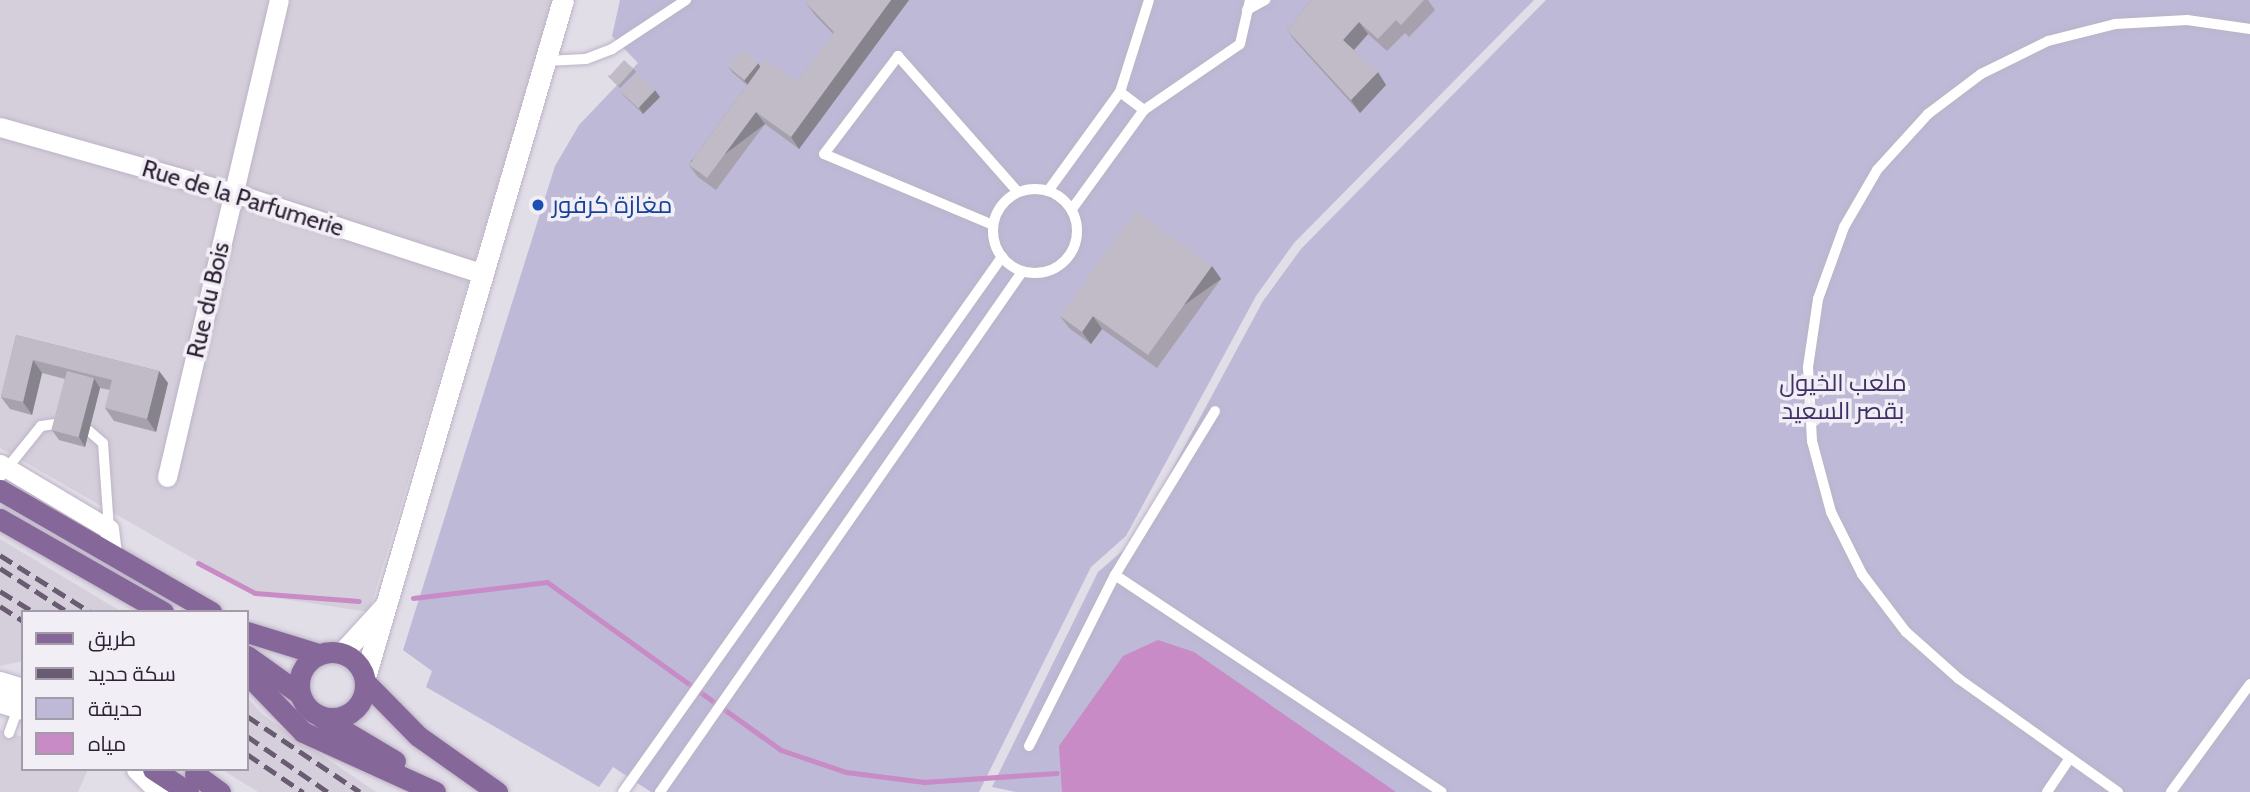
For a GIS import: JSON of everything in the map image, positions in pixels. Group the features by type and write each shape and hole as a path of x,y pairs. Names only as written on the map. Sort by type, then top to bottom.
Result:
{"main road":[{"path":"0,490 208,610"},
{"path":"0,519 159,610"},
{"path":"248,632 318,654 342,653 418,736 497,792"},
{"path":"300,694 303,668 318,654"},
{"path":"248,657 300,694 319,716 435,792"},
{"path":"248,675 303,732 435,792"},
{"path":"319,716 347,715 362,700 365,680"},
{"path":"161,771 190,778 220,792"}],"street":[{"name":"Rue du Bois","path":"167,477 279,0"},
{"path":"365,680 563,0"},
{"name":"Rue de la Parfumerie","path":"0,127 234,193 483,274"},
{"path":"2,470 109,529 112,554"},
{"path":"342,653 390,601"},
{"path":"0,682 16,702"},
{"path":"139,771 160,792"},
{"path":"190,778 232,792"}],"lane":[{"path":"545,61 586,59 612,49 686,0"},
{"path":"1048,191 1120,92 1149,0"},
{"path":"1072,209 1144,110 1240,44 1248,5 1265,0"},
{"path":"2118,792 1950,671 1906,632 1862,574 1832,512 1812,441 1808,367 1818,299 1843,227 1877,170 1928,114 1981,74 2048,41 2115,24 2187,20 2250,29"},
{"path":"993,225 824,154 898,56 1018,192"},
{"path":"1120,92 1144,110"},
{"path":"1048,191 1072,209 1078,233 1065,261 1051,271 1022,272 1002,257 993,225 998,210 1018,192 1048,191"},
{"path":"623,792 711,661 1002,257"},
{"path":"660,792 1022,272"},
{"path":"1029,746 1115,575 1215,411"},
{"path":"2,470 41,426 63,423"},
{"path":"89,431 103,443 109,529"},
{"path":"1115,575 1441,792"},
{"path":"2171,792 2250,684"},
{"path":"9,733 16,702"},
{"path":"2048,792 2070,758"}],"shaded area":[{"path":"0,0 553,0 369,612 257,595 0,448"},
{"path":"0,539 119,610 21,610 21,661 0,666"},
{"path":"248,698 263,715 376,792 258,792 224,771 248,771"},
{"path":"0,730 21,736 21,771 87,771 78,792 0,792"}],"green space":[{"path":"620,0 1534,0 1294,243 1256,296 1126,536 1091,567 979,792 651,792 613,767 599,787 426,687 432,671 403,650 555,166 579,125 638,63 612,36"},
{"name":"ملعب الخيول بقصر السعيد","path":"1546,0 2250,0 2250,792 1016,792 992,787 1098,572 1133,542 1263,301 1301,249"}],"water":[{"path":"1158,640 1194,652 1396,792 1062,792 1059,746 1123,656"}],"building":[{"path":"808,0 891,0 791,137 756,112 707,178 689,165 766,59 797,82 834,32 806,3"},
{"path":"1311,0 1424,0 1401,25 1396,20 1378,39 1359,22 1343,40 1378,72 1351,100 1287,30"},
{"path":"742,50 758,63 744,80 728,67"},
{"path":"624,60 634,69 618,86 609,77"},
{"path":"637,73 655,90 638,108 620,91"},
{"path":"1136,211 1212,266 1148,355 1093,316 1082,332 1060,316"},
{"path":"16,335 159,371 147,419 105,408 112,380 33,360 23,402 1,397"},
{"path":"67,371 94,378 78,437 51,430"}],"waterway":[{"path":"198,563 255,593 359,601"},
{"path":"413,598 547,582 781,750 846,772 924,782 1057,773"}],"railway":[{"path":"0,555 87,610"},
{"path":"0,568 65,610"},
{"path":"0,591 31,610"},
{"path":"0,606 21,620"},
{"path":"248,717 360,792"},
{"path":"248,737 328,792"},
{"path":"248,755 303,792"}],"place":[{"name":"مغازة كرفور","path":"538,205"}]}
